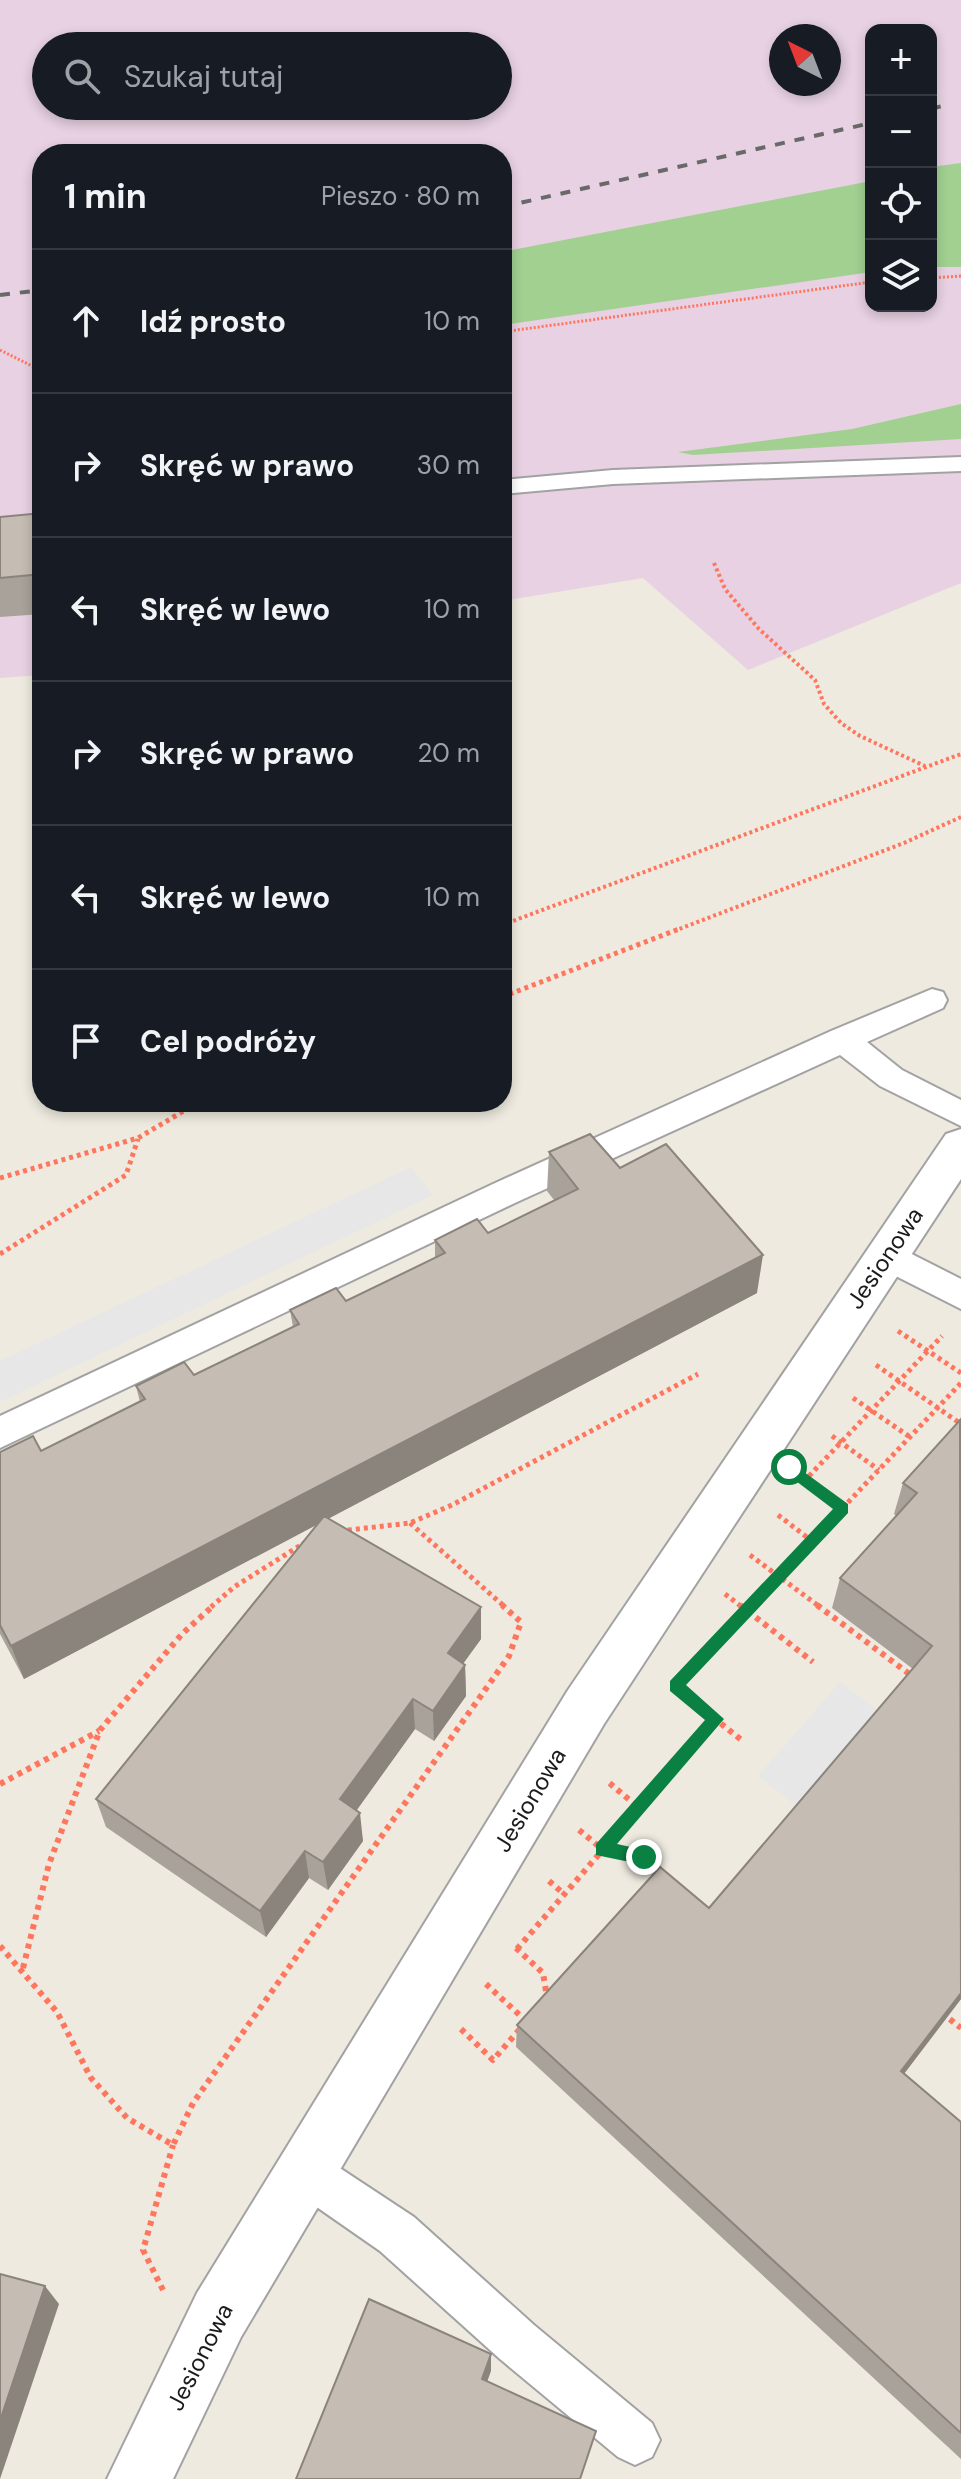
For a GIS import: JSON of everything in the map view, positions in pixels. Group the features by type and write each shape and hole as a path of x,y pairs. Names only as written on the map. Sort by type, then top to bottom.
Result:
{"street":[{"name":"Jesionowa","path":"139,2479 219,2315 586,1707 961,1145"}],"lane":[{"path":"512,486 613,477 961,464"},
{"path":"0,1433 505,1193 932,1000"},
{"path":"842,1039 891,1078 961,1114"},
{"path":"888,1256 961,1295"},
{"path":"304,2171 397,2234 517,2342 635,2440"}],"path":[{"path":"937,278 961,276"},
{"path":"512,331 865,283"},
{"path":"0,350 32,367"},
{"path":"714,563 725,589 759,629 815,680 824,704 841,723 926,767"},
{"path":"512,921 961,754"},
{"path":"512,993 889,849 961,817"},
{"path":"0,1178 138,1138 182,1112"},
{"path":"0,1254 126,1175 138,1138"},
{"path":"887,1323 961,1373"},
{"path":"805,1480 946,1332"},
{"path":"865,1357 961,1424"},
{"path":"326,1534 349,1528 410,1523 452,1505 698,1374"},
{"path":"675,1686 961,1383"},
{"path":"843,1390 910,1437"},
{"path":"830,1434 879,1470"},
{"path":"797,1474 843,1508"},
{"path":"776,1514 812,1541"},
{"path":"168,2300 143,2250 173,2145 193,2103 509,1656 521,1622 410,1523"},
{"path":"23,1969 49,1864 100,1730 182,1634 223,1597 283,1554 315,1537"},
{"path":"747,1553 913,1676"},
{"path":"723,1593 813,1662"},
{"path":"665,1678 744,1742"},
{"path":"517,1949 716,1719"},
{"path":"0,1784 100,1730"},
{"path":"603,1778 639,1808"},
{"path":"573,1824 602,1849 644,1857 668,1877"},
{"path":"507,1940 543,1973 549,1995 541,2004"},
{"path":"0,1946 57,2012 91,2078 127,2118 173,2145"},
{"path":"474,1973 526,2021"},
{"path":"937,2009 961,2028"},
{"path":"449,2017 493,2060 534,2013"}],"shaded area":[{"path":"0,0 961,0 961,583 748,670 643,578 512,599 512,144 32,144 32,676 0,678"},
{"path":"411,1167 433,1195 0,1402 0,1361"},
{"path":"840,1682 882,1714 800,1809 758,1776"}],"green space":[{"path":"961,163 961,267 937,267 937,166"},
{"path":"865,182 865,273 512,324 512,250"},
{"path":"961,404 961,439 693,455 678,452 852,429"}],"building":[{"path":"32,514 32,575 0,578 0,517"},
{"path":"590,1134 620,1168 666,1144 763,1255 11,1646 0,1625 0,1452 33,1436 41,1451 145,1399 136,1386 184,1362 194,1375 299,1324 290,1310 336,1288 346,1301 445,1253 435,1240 477,1219 488,1233 578,1189 549,1152"},
{"path":"960,1420 961,1993 901,2071 961,2122 961,2433 517,2025 660,1867 709,1908 932,1646 840,1578 917,1493 903,1483"},
{"path":"324,1516 481,1607 448,1653 465,1665 433,1711 413,1699 340,1799 360,1813 323,1862 305,1851 260,1911 96,1799"},
{"path":"0,2274 45,2286 0,2421"},
{"path":"369,2299 491,2354 482,2379 596,2431 580,2479 296,2479"}],"railway":[{"path":"937,107 946,105"},
{"path":"512,205 865,124"},
{"path":"0,295 32,291"}],"route":[{"path":"644,1857 602,1849 716,1719 675,1686 843,1508 789,1467"}]}
